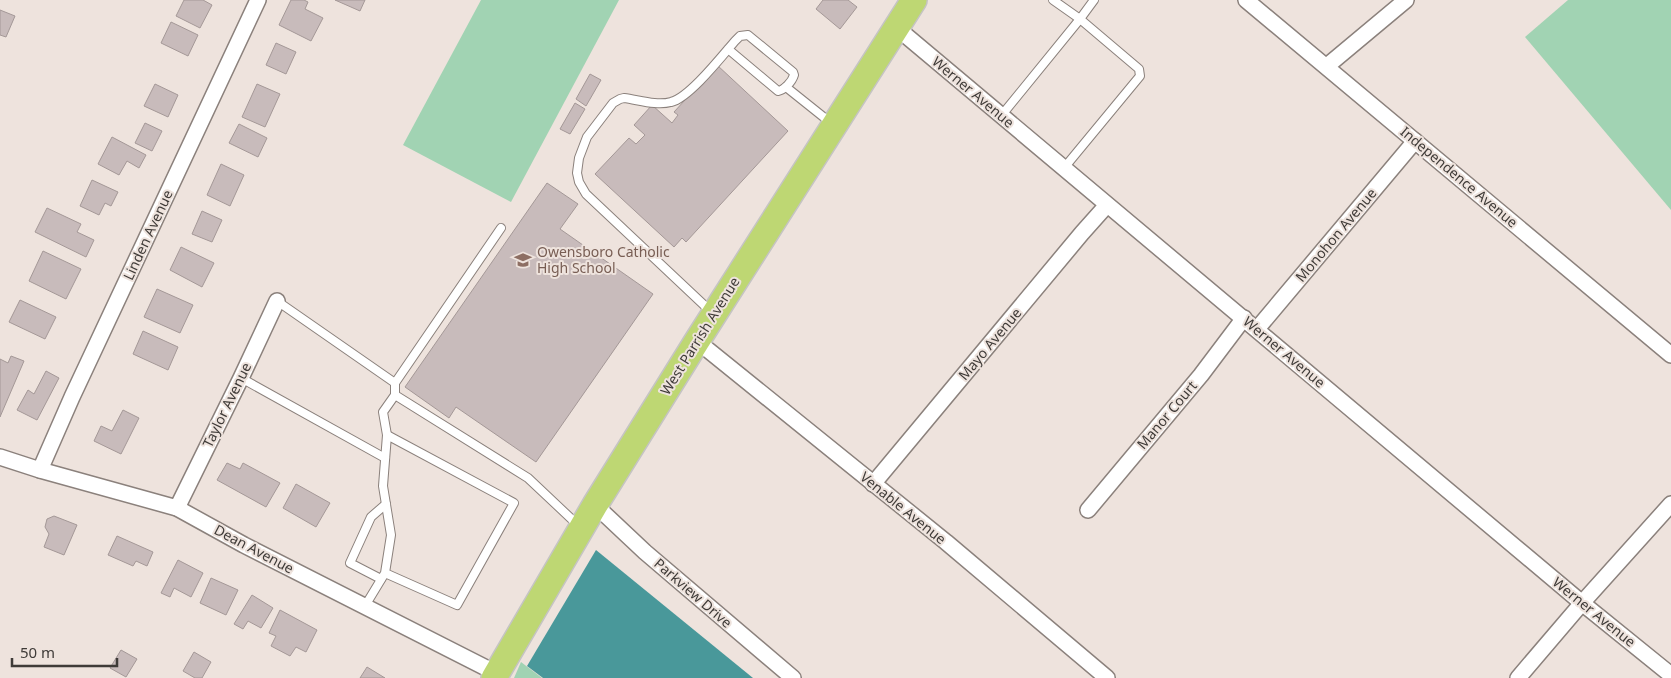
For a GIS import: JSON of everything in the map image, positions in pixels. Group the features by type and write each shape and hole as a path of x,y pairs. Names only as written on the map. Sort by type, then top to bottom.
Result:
{"main road":[{"name":"West Parrish Avenue","path":"495,676 595,505 715,312 914,0"}],"street":[{"name":"Linden Avenue","path":"40,470 72,397 258,0"},
{"name":"Independence Avenue","path":"1246,0 1671,355"},
{"path":"1327,66 1406,0"},
{"name":"Werner Avenue","path":"897,28 1582,603 1671,675"},
{"name":"Monohon Avenue","path":"1257,329 1415,141"},
{"name":"Mayo Avenue","path":"873,484 1107,205"},
{"name":"Taylor Avenue","path":"177,508 277,301"},
{"name":"Manor Court","path":"1088,510 1201,375 1244,318"},
{"name":"Venable Avenue","path":"697,341 954,548 1107,678"},
{"name":"Dean Avenue","path":"0,457 177,508 495,676"},
{"path":"1518,678 1671,504"},
{"name":"Parkview Drive","path":"595,505 645,552 793,678"}],"lane":[{"path":"1053,0 1080,19 1139,69 1140,76 1064,168"},
{"path":"1001,116 1094,0"},
{"path":"715,312 705,306 586,194 579,182 577,173 579,158 587,137 613,103 620,98 662,104 673,102 688,92 740,36 748,35 792,72 793,78 781,91 774,89 728,50"},
{"path":"786,87 835,125"},
{"path":"365,606 383,576 391,535 384,486 386,435 383,412 395,395 395,382 501,228"},
{"path":"277,301 395,382"},
{"path":"241,378 385,458"},
{"path":"395,395 528,478 581,528"},
{"path":"386,435 514,503 456,605 350,563 371,517 386,504"}],"green space":[{"path":"481,0 619,0 511,202 403,145"},
{"path":"1568,0 1671,0 1671,210 1525,37"},
{"path":"521,662 542,678 514,678"}],"water":[{"path":"596,550 753,678 543,678 527,666"}],"building":[{"path":"184,0 203,0 212,5 200,28 176,16"},
{"path":"291,0 304,0 308,2 305,9 323,18 311,41 279,25"},
{"path":"335,0 365,0 360,11"},
{"path":"823,0 848,0 857,7 840,29 816,9"},
{"path":"0,10 15,16 6,37 0,35"},
{"path":"171,22 198,35 188,56 161,43"},
{"path":"276,43 296,52 286,74 266,65"},
{"path":"717,65 788,131 686,242 682,238 674,247 595,174 629,138 636,144 645,135 634,125 652,105 672,123 678,115 674,112"},
{"path":"590,74 601,80 586,106 576,99"},
{"path":"155,84 178,95 168,117 144,106"},
{"path":"257,84 280,94 265,127 242,117"},
{"path":"575,103 585,109 570,134 560,129"},
{"path":"145,123 162,131 152,151 135,143"},
{"path":"239,124 267,138 258,157 229,143"},
{"path":"112,137 146,155 139,168 127,161 119,175 98,164"},
{"path":"221,164 244,175 230,206 207,195"},
{"path":"92,180 118,192 111,206 105,203 99,215 80,206"},
{"path":"547,183 578,204 560,229 653,294 536,462 456,407 449,418 405,387"},
{"path":"47,208 81,224 77,232 94,240 86,257 35,232"},
{"path":"202,211 222,220 212,242 192,234"},
{"path":"181,247 214,263 202,287 170,270"},
{"path":"43,251 81,269 66,299 29,281"},
{"path":"157,289 193,305 180,333 144,317"},
{"path":"20,300 56,317 45,339 9,322"},
{"path":"143,331 178,347 168,370 133,354"},
{"path":"11,356 24,361 0,417 0,359 8,363"},
{"path":"46,371 59,378 37,420 17,410 28,390 34,394"},
{"path":"123,410 139,418 121,454 94,441 101,426 112,431"},
{"path":"227,463 240,469 243,463 280,483 266,507 217,480"},
{"path":"296,484 330,503 316,527 283,508"},
{"path":"54,516 77,525 64,555 44,547 49,534 45,527 47,519"},
{"path":"117,536 153,552 147,566 136,561 133,566 108,555"},
{"path":"178,560 203,573 191,597 174,588 170,597 161,593"},
{"path":"211,578 238,590 226,615 200,603"},
{"path":"252,595 273,608 261,628 248,621 243,629 234,624"},
{"path":"280,610 317,630 306,652 296,647 290,656 271,646 276,636 269,633"},
{"path":"121,650 137,659 126,677 110,668"},
{"path":"194,652 211,662 202,678 195,678 183,671"},
{"path":"367,667 385,678 360,678"}],"place":[{"name":"Owensboro Catholic High School","path":"523,260"}]}
